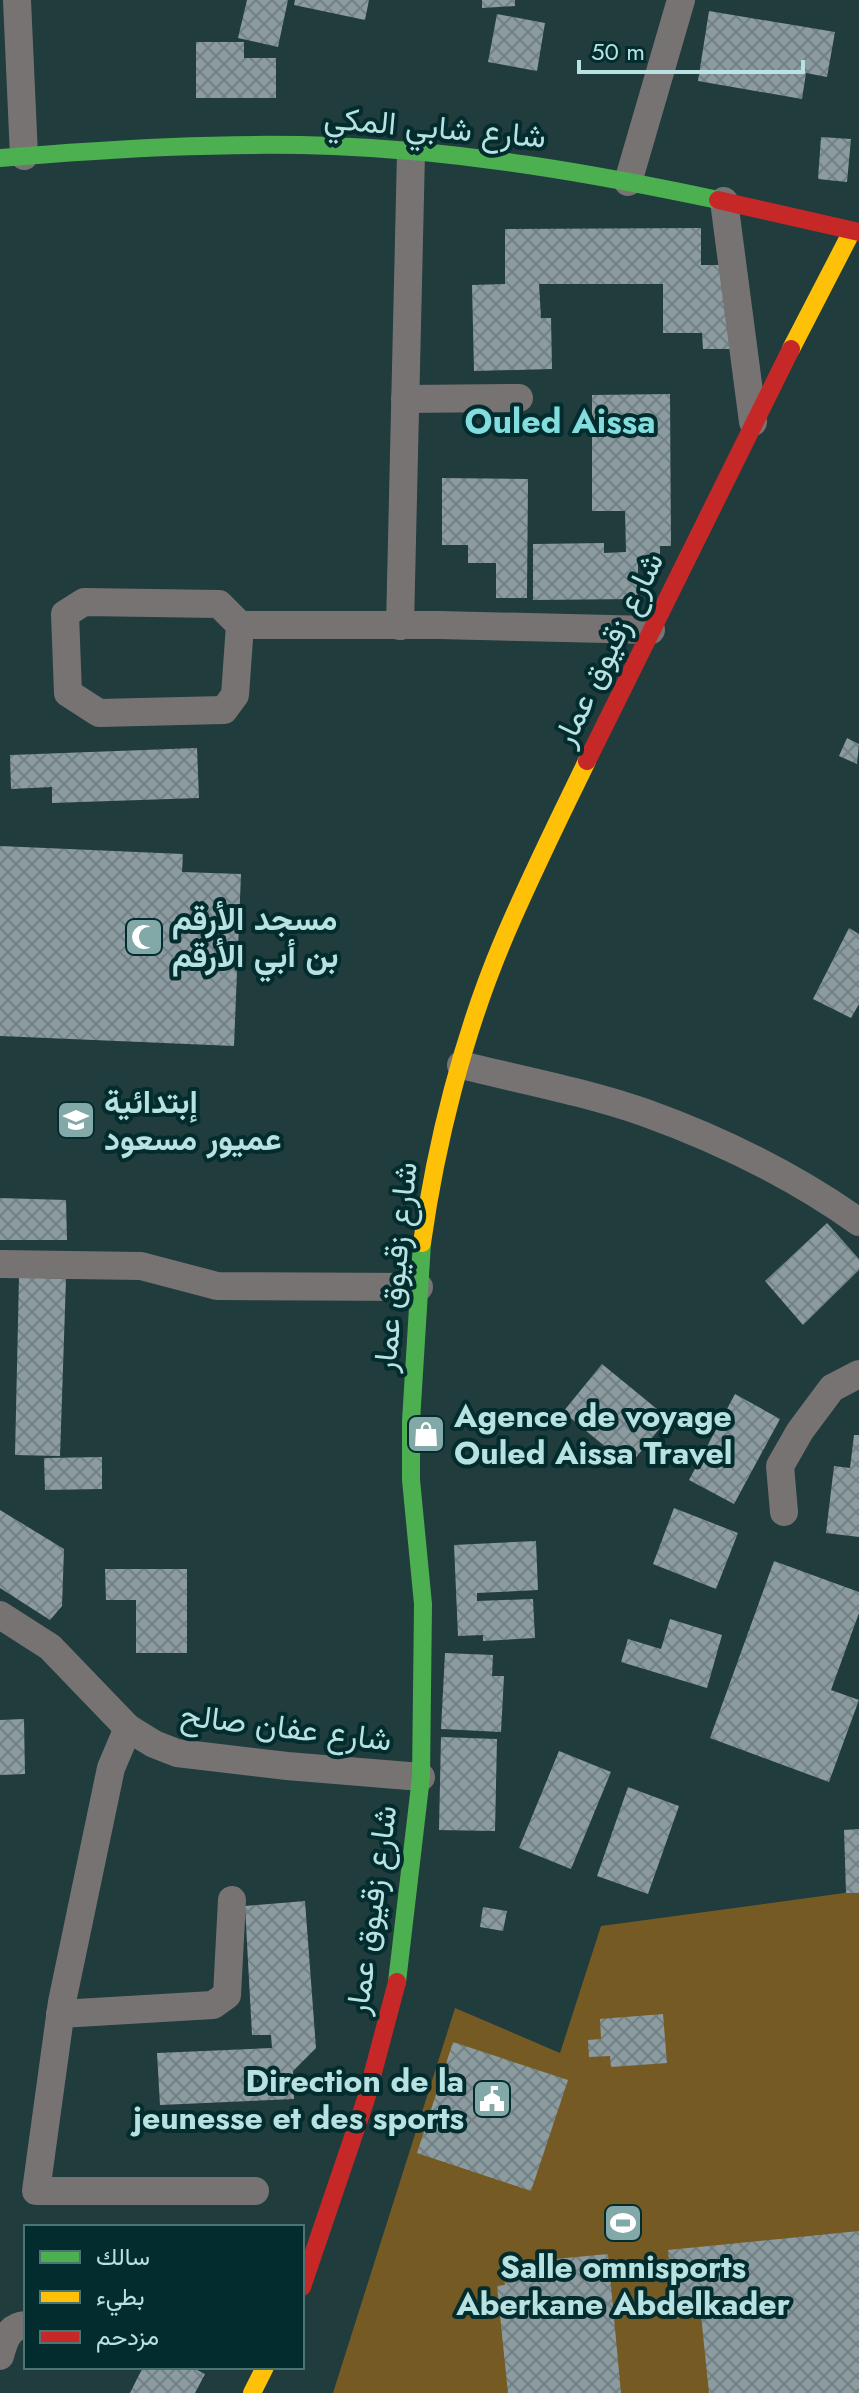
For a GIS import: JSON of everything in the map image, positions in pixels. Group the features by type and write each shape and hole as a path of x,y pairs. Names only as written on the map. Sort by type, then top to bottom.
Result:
{"main road":[{"name":"شارع شابي المكي","path":"12,157 153,146 334,146 510,161 724,201 856,232"},
{"name":"شارع زقيوق عمار","path":"304,2281 366,2099 396,1988 405,1929 421,1777 423,1604 411,1480 419,1287 431,1178 461,1065 501,945 753,422 856,232"},
{"path":"252,2393 264,2369"}],"street":[{"path":"12,157 17,0"},
{"path":"628,182 681,0"},
{"path":"400,626 411,153"},
{"path":"724,201 753,422"},
{"path":"405,399 519,398"},
{"path":"240,625 235,695 224,710 99,713 68,693 65,614 84,602 219,604 240,625 651,630"},
{"path":"461,1065 644,1113 723,1144 765,1165 859,1222"},
{"path":"0,1264 141,1266 217,1286 419,1287"},
{"path":"784,1512 780,1466 800,1431 832,1388 859,1374"},
{"name":"شارع عفان صالح","path":"0,1615 50,1647 128,1728 154,1744 177,1753 274,1765 421,1777"},
{"path":"128,1728 111,1768 60,2014 36,2191 255,2191"},
{"path":"60,2014 213,2005 221,2001 227,1995 232,1900"},
{"path":"0,2356 6,2336 18,2326 24,2325"}],"shaded area":[{"name":"Salle omnisports Aberkane Abdelkader","path":"859,1891 859,2393 333,2393 455,2008 560,2053 601,1926"}],"building":[{"path":"247,0 288,0 278,47 238,38"},
{"path":"295,0 369,0 365,20 294,5"},
{"path":"482,0 515,0 515,6 482,8"},
{"path":"709,11 835,32 827,77 806,73 802,99 698,81"},
{"path":"497,14 545,23 537,71 488,62"},
{"path":"196,42 244,42 244,58 276,58 276,98 196,98"},
{"path":"821,137 851,139 847,182 818,179"},
{"path":"701,228 701,265 735,265 735,349 703,349 702,333 663,333 663,284 539,284 541,318 551,318 552,369 474,371 472,285 505,284 505,229"},
{"path":"670,394 671,546 660,546 660,560 638,560 638,599 533,600 533,544 604,543 604,553 626,552 625,511 592,511 592,395"},
{"path":"442,478 528,479 527,598 496,598 496,563 468,563 468,545 442,545"},
{"path":"847,738 859,744 857,764 839,756"},
{"path":"197,748 199,798 52,803 52,787 11,789 10,755"},
{"name":"مسجد الأرقم بن أبي الأرقم","path":"0,846 183,854 182,872 241,874 234,1046 0,1036"},
{"path":"849,928 859,934 859,1004 851,1018 813,999"},
{"path":"0,1198 66,1200 67,1240 0,1240"},
{"path":"827,1223 859,1259 859,1270 803,1325 765,1281"},
{"path":"19,1277 66,1279 60,1456 15,1455"},
{"path":"602,1364 668,1418 629,1466 563,1412"},
{"path":"735,1394 780,1419 734,1504 689,1480"},
{"path":"854,1435 859,1435 859,1537 826,1533 834,1466 850,1468"},
{"path":"102,1457 102,1489 45,1490 44,1458"},
{"path":"674,1508 738,1533 716,1589 653,1564"},
{"path":"0,1510 64,1549 62,1606 50,1620 0,1588"},
{"path":"536,1541 538,1590 477,1593 477,1601 533,1599 535,1638 483,1641 483,1635 458,1636 454,1545"},
{"path":"774,1561 859,1592 859,1613 831,1690 859,1700 829,1782 710,1738"},
{"path":"105,1569 187,1569 187,1653 136,1653 136,1600 106,1600"},
{"path":"670,1619 722,1635 707,1688 621,1662 628,1639 661,1649"},
{"path":"445,1653 493,1655 492,1676 504,1676 501,1732 441,1729"},
{"path":"24,1719 25,1774 0,1775 0,1720"},
{"path":"441,1737 497,1739 495,1831 439,1830"},
{"path":"559,1751 611,1772 571,1869 519,1848"},
{"path":"628,1787 679,1806 648,1894 597,1876"},
{"path":"859,1829 859,1893 846,1893 844,1830"},
{"path":"305,1901 316,2048 293,2071 294,2099 160,2105 157,2053 272,2048 271,2035 252,2035 245,1906"},
{"path":"483,1907 507,1911 503,1931 480,1927"},
{"path":"663,2014 667,2063 611,2067 610,2056 589,2057 588,2040 601,2039 600,2019"},
{"path":"453,2042 568,2080 531,2191 417,2153"},
{"path":"859,2231 859,2393 709,2393 701,2315 675,2318 668,2250"},
{"path":"608,2254 621,2393 508,2393 497,2286 505,2285 502,2264"},
{"path":"142,2369 195,2369 205,2374 195,2393 130,2393"}],"traffic: fast":[{"path":"0,158 208,146 333,146 430,153 527,165 718,200"},
{"path":"397,1982 421,1777 423,1604 411,1480 411,1421 422,1243"}],"traffic: slow":[{"path":"791,349 852,231"},
{"path":"422,1243 443,1129 475,1015 512,920 587,761"},
{"path":"252,2393 264,2369"}],"traffic: jam":[{"path":"718,200 859,232"},
{"path":"587,761 791,349"},
{"path":"304,2281 366,2099 397,1982"}],"place":[{"name":"مسجد الأرقم بن أبي الأرقم","path":"144,937"},
{"name":"إبتدائية عميور مسعود","path":"76,1120"},
{"name":"Agence de voyage Ouled Aissa Travel","path":"426,1434"},
{"name":"Direction de la jeunesse et des sports","path":"492,2099"},
{"name":"Salle omnisports Aberkane Abdelkader","path":"623,2223"}],"district":[{"name":"Ouled Aissa","path":"560,421"}]}
